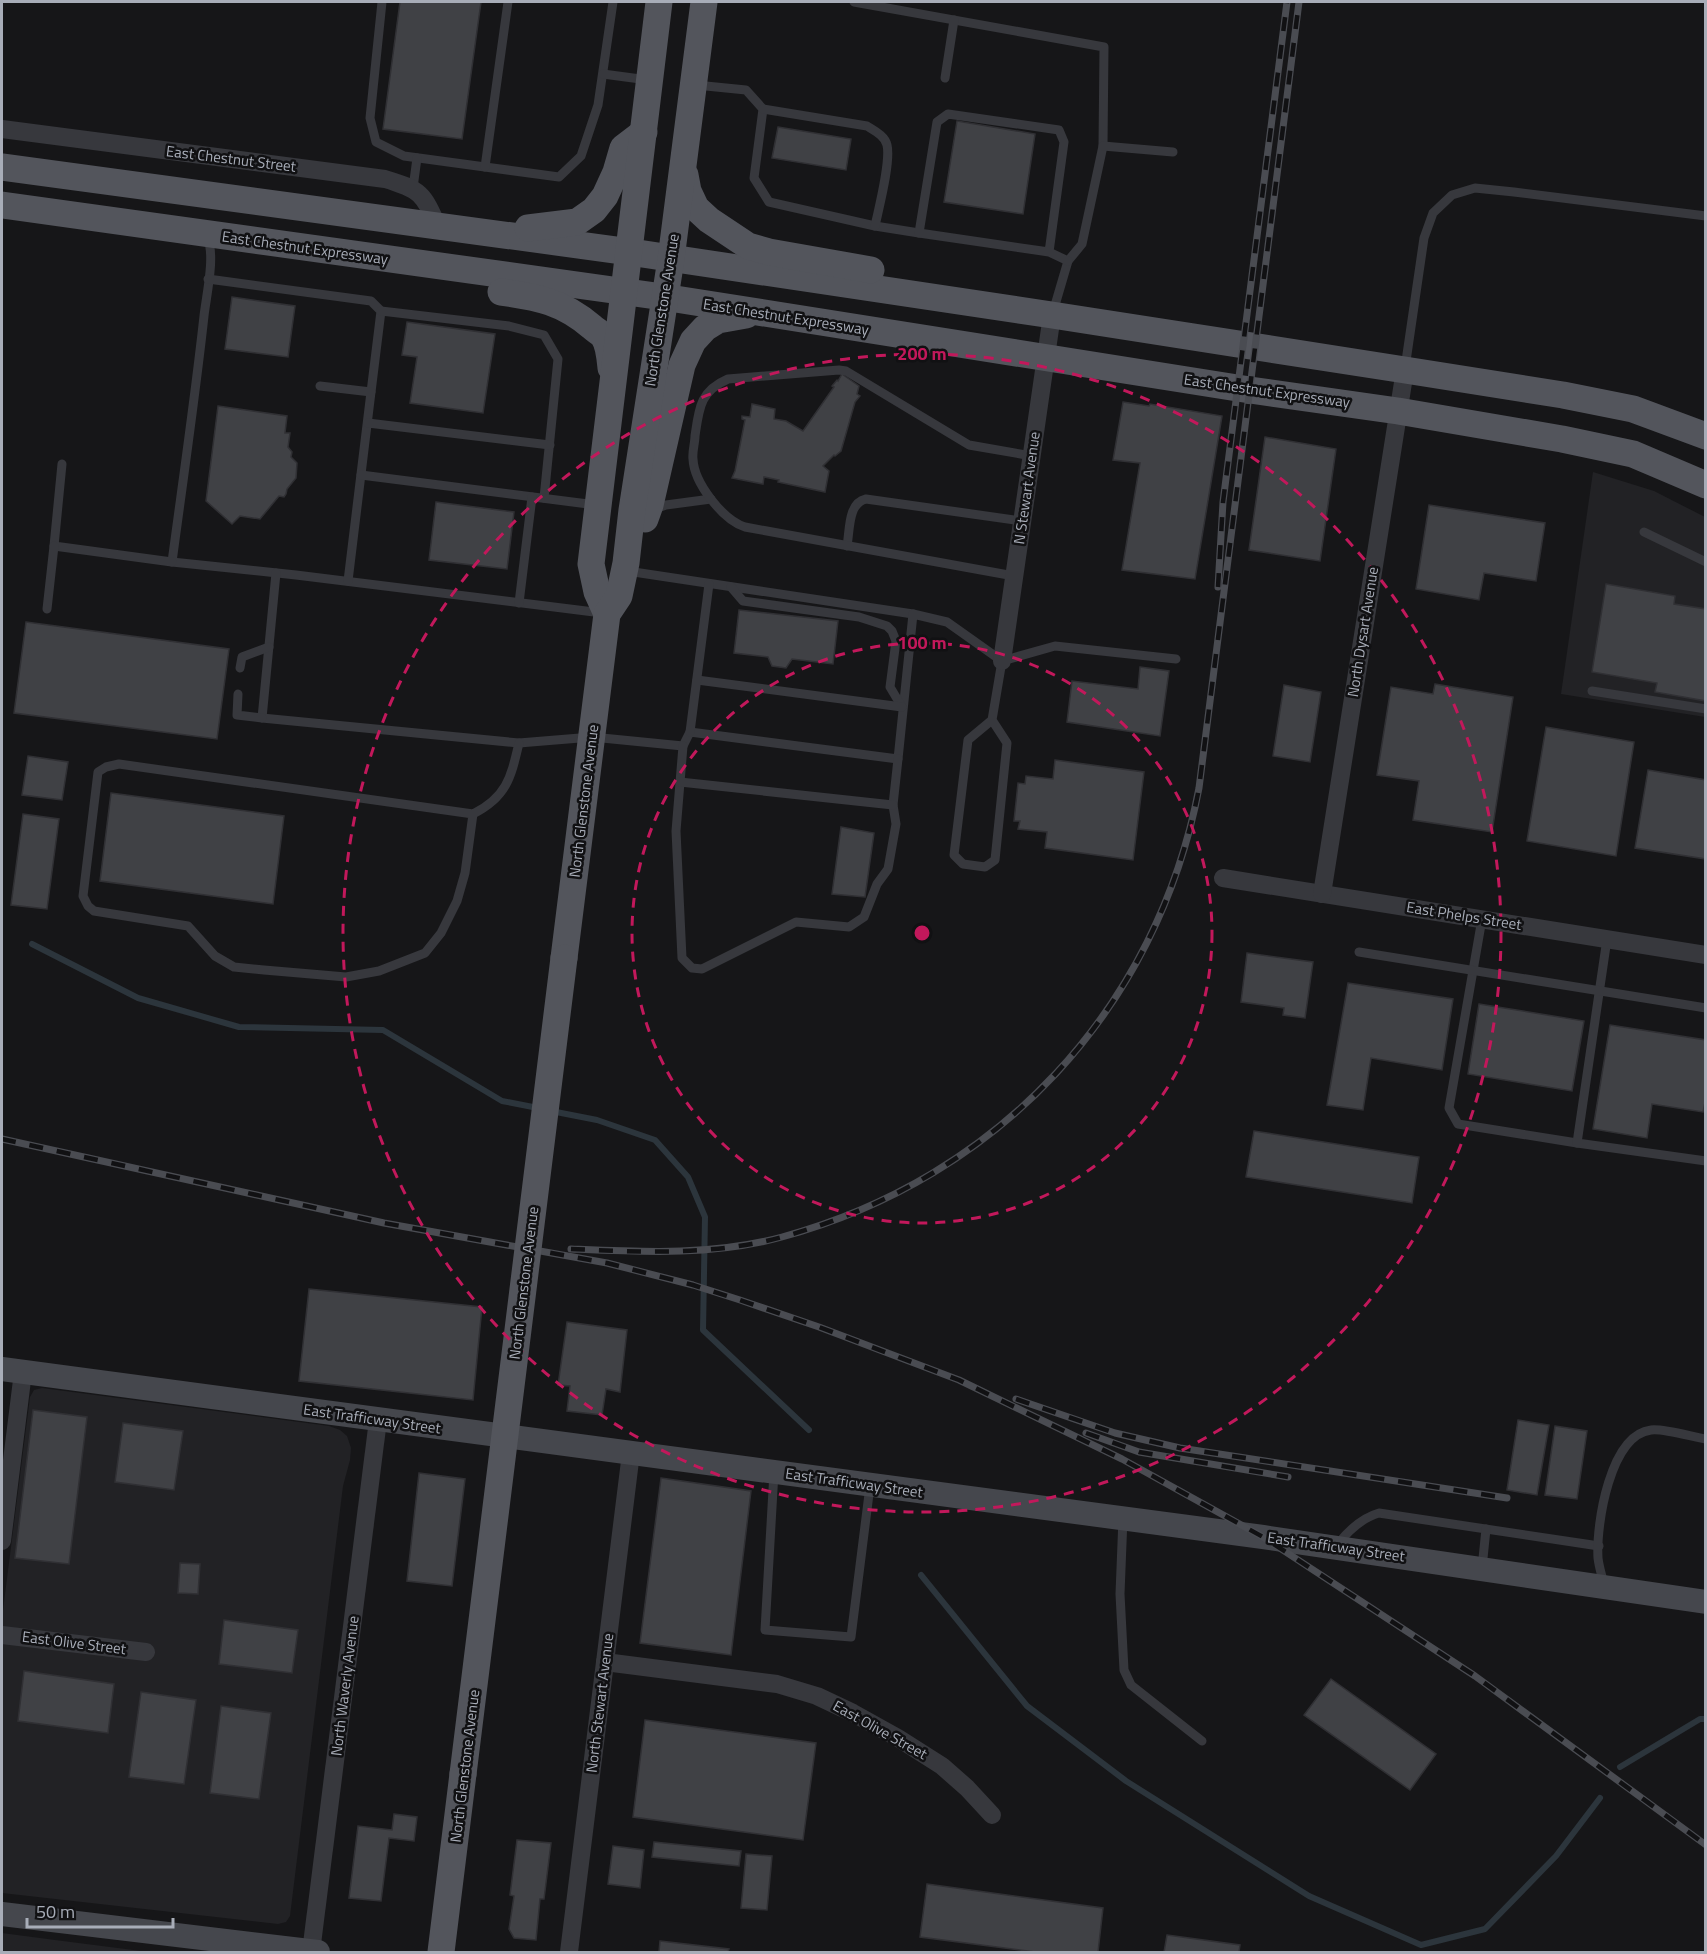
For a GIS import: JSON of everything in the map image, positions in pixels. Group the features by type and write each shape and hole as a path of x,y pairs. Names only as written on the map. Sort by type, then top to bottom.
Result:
{"main road":[{"name":"North Glenstone Avenue","path":"607,614 597,592 591,564 659,2"},
{"name":"North Glenstone Avenue","path":"441,1953 607,614 619,596 640,511 663,297 671,259 704,2"},
{"path":"482,232 577,222 594,210 605,196 616,172 623,148 644,132"},
{"path":"684,160 688,191 696,208 709,220 748,246 769,252 1010,297 1052,315"},
{"path":"2,167 630,252 1405,370 1563,395 1633,409 1706,436"},
{"name":"East Chestnut Expressway","path":"2,206 663,297 1398,411 1562,439 1633,454 1706,484"},
{"path":"203,234 258,256 525,296 560,305 583,319 603,336 610,356 613,389"},
{"path":"640,511 682,365 693,341 705,328 718,320 762,313"},
{"name":"East Trafficway Street","path":"12,1371 1123,1518 1706,1602"},
{"path":"2,1914 315,1952"}],"street":[{"name":"East Chestnut Street","path":"2,129 385,179 413,188"},
{"path":"413,188 428,204 438,227"},
{"name":"N Stewart Avenue","path":"1002,661 1052,315"},
{"name":"North Dysart Avenue","path":"1322,894 1405,370"},
{"name":"East Phelps Street","path":"1222,878 1706,955"},
{"path":"2,1541 12,1371"},
{"name":"North Waverly Avenue","path":"315,1952 378,1420"},
{"name":"North Stewart Avenue","path":"569,1953 631,1454"},
{"name":"East Olive Street","path":"2,1635 146,1652"},
{"name":"East Olive Street","path":"605,1662 777,1684 817,1696 862,1718 942,1766 992,1815"}],"lane":[{"path":"382,2 370,118 376,142 405,156 560,177 581,156 598,105 613,2"},
{"path":"485,167 508,2"},
{"path":"854,2 1104,47 1103,146 1082,244 1068,261 1052,315"},
{"path":"945,78 954,20"},
{"path":"603,75 650,80"},
{"path":"693,85 746,90 763,109 867,126 879,133 887,143 888,156 875,226"},
{"path":"763,109 754,178 769,202 875,226 1049,252 1068,261"},
{"path":"920,233 937,123 948,114 1059,130 1064,142 1049,252"},
{"path":"1103,146 1173,152"},
{"path":"413,188 417,158"},
{"path":"1405,370 1424,238 1433,213 1452,195 1475,188 1706,216"},
{"path":"172,562 196,386 211,250 209,241 203,234"},
{"path":"208,279 371,301 381,311 509,326 544,335 558,359 544,498"},
{"path":"348,581 381,311"},
{"path":"1014,576 734,523 707,494 696,471 693,459 698,415 702,400 708,391 715,384 728,379 830,370 846,371 969,445 1032,456"},
{"path":"320,386 371,392"},
{"path":"368,423 550,445"},
{"path":"47,609 62,464"},
{"path":"361,475 599,505"},
{"path":"519,603 532,497"},
{"path":"640,511 711,499"},
{"path":"847,546 854,505 859,500 867,499 1022,521"},
{"path":"1644,532 1706,562"},
{"path":"54,546 607,614"},
{"path":"625,567 709,584 913,614 947,622 1002,661"},
{"path":"262,718 276,573"},
{"path":"709,584 690,732 683,746 676,831 682,958 692,968 702,969 796,922 849,927 864,917 877,884 888,869 896,824 893,805 913,614"},
{"path":"731,587 743,601 859,617 887,626 896,641 890,687 902,707"},
{"path":"1002,661 1054,646 1176,659"},
{"path":"240,668 242,657 269,647"},
{"path":"992,720 1007,743 994,860 985,867 963,864 954,855 968,740 992,720 1002,661"},
{"path":"697,680 902,707"},
{"path":"1592,691 1706,709"},
{"path":"238,694 237,715 262,718 519,743 592,737 683,746"},
{"path":"690,732 898,759"},
{"path":"473,814 465,873 456,901 441,933 425,953 379,971 346,977 234,967 215,957 188,926 94,911 88,906 83,896 98,772 106,767 119,764 473,814 486,807 503,792 512,773 519,743"},
{"path":"680,782 893,805"},
{"path":"1482,919 1449,1108 1458,1124 1706,1161"},
{"path":"1577,1143 1606,939"},
{"path":"1359,951 1706,1008"},
{"path":"1604,1586 1598,1558 1602,1513 1615,1464 1624,1447 1636,1435 1652,1429 1706,1439"},
{"path":"774,1472 765,1630 850,1637 870,1485"},
{"path":"1335,1547 1355,1526 1379,1513 1599,1546"},
{"path":"1123,1518 1120,1594 1124,1670 1131,1685 1202,1741"},
{"path":"1482,1568 1486,1529"}],"shaded area":[{"path":"1593,472 1654,491 1705,517 1705,717 1561,694"},
{"path":"42,1388 329,1426 340,1430 347,1436 351,1448 350,1460 343,1486 290,1916 286,1922 278,1924 2,1893 2,1618 30,1397 34,1390"},
{"path":"2,1933 55,1940 149,1952 2,1952"}],"building":[{"path":"400,2 481,2 462,139 383,129"},
{"path":"957,121 1035,134 1023,214 944,202"},
{"path":"778,127 851,139 846,170 772,158"},
{"path":"232,297 295,306 288,357 225,349"},
{"path":"407,322 495,334 483,413 410,403 417,357 402,355"},
{"path":"842,374 859,386 857,394 860,396 855,402 841,451 823,466 829,471 825,492 764,477 763,484 732,478 745,420 742,416 750,417 752,404 775,409 774,419 786,421 803,431"},
{"path":"1123,402 1149,406 1150,404 1222,416 1195,579 1122,570 1140,463 1113,460"},
{"path":"218,406 287,416 285,433 290,433 288,447 292,452 291,457 297,463 296,478 284,497 279,496 260,519 240,516 232,524 206,501"},
{"path":"1265,437 1336,449 1320,561 1249,550"},
{"path":"436,502 514,512 507,569 429,560"},
{"path":"1429,505 1545,523 1536,581 1484,573 1479,600 1416,589"},
{"path":"1606,584 1675,596 1674,604 1706,609 1706,701 1655,692 1657,683 1592,672"},
{"path":"739,610 838,621 833,664 792,659 786,668 772,666 768,657 734,653"},
{"path":"26,622 229,649 217,739 14,713"},
{"path":"1140,667 1169,671 1160,736 1067,722 1072,681 1138,689"},
{"path":"1435,684 1513,697 1492,832 1413,820 1419,781 1377,775 1391,687 1433,694"},
{"path":"1284,685 1321,692 1310,762 1273,756"},
{"path":"1546,727 1634,742 1616,856 1527,841"},
{"path":"28,756 68,762 62,800 22,795"},
{"path":"1055,760 1144,772 1133,860 1045,848 1047,832 1018,829 1020,821 1014,821 1018,783 1025,784 1026,776 1053,779"},
{"path":"1648,770 1706,780 1706,859 1635,848"},
{"path":"111,793 284,816 273,904 100,881"},
{"path":"23,814 59,819 47,909 11,905"},
{"path":"841,827 874,833 865,897 832,894"},
{"path":"1247,953 1313,962 1305,1018 1283,1015 1284,1008 1241,1002"},
{"path":"1348,983 1453,999 1442,1070 1371,1058 1363,1110 1327,1105"},
{"path":"1479,1004 1584,1021 1572,1091 1468,1074"},
{"path":"1610,1025 1706,1040 1706,1098 1703,1112 1652,1104 1647,1138 1593,1129"},
{"path":"1254,1131 1419,1157 1412,1203 1246,1177"},
{"path":"309,1289 482,1307 473,1400 299,1381"},
{"path":"567,1322 627,1330 620,1392 606,1389 602,1415 567,1411 570,1386 558,1385"},
{"path":"33,1410 87,1417 69,1564 15,1558"},
{"path":"1518,1420 1549,1425 1537,1495 1507,1490"},
{"path":"123,1423 183,1431 174,1490 115,1482"},
{"path":"1555,1426 1587,1431 1577,1499 1545,1495"},
{"path":"419,1473 465,1479 452,1586 407,1581"},
{"path":"661,1478 751,1491 731,1655 640,1643"},
{"path":"180,1563 200,1564 198,1594 178,1593"},
{"path":"224,1620 298,1630 292,1673 219,1664"},
{"path":"24,1671 114,1684 108,1733 18,1721"},
{"path":"1331,1679 1436,1754 1410,1790 1304,1715"},
{"path":"141,1692 196,1700 184,1784 129,1777"},
{"path":"221,1706 271,1713 259,1799 210,1793"},
{"path":"645,1720 816,1743 803,1840 633,1817"},
{"path":"394,1814 417,1817 414,1841 389,1838 381,1901 349,1898 358,1826 392,1830"},
{"path":"517,1840 551,1843 544,1899 540,1899 536,1940 514,1938 509,1929 514,1896 510,1895"},
{"path":"654,1842 741,1851 739,1866 652,1857"},
{"path":"613,1846 644,1850 640,1888 608,1884"},
{"path":"746,1854 772,1856 767,1910 741,1908"},
{"path":"927,1884 1103,1908 1098,1952 1035,1952 920,1937"},
{"path":"1167,1935 1240,1945 1239,1952 1164,1952"},
{"path":"660,1941 729,1949 728,1952 659,1952"}],"waterway":[{"path":"32,944 138,998 239,1027 383,1030 502,1101 538,1108"},
{"path":"551,1111 597,1120 655,1140 688,1177 705,1217 703,1330 809,1430"},
{"path":"921,1575 1027,1706 1126,1781 1309,1896 1421,1945 1485,1929 1556,1856 1600,1798"},
{"path":"1620,1767 1700,1719 1706,1719"}],"railway":[{"path":"1218,587 1223,502 1287,2"},
{"path":"571,1249 677,1251 756,1243 782,1237 860,1210 933,1173 998,1127 1056,1073 1106,1012 1147,943 1178,868 1199,788 1299,2"},
{"path":"2,1139 384,1223 607,1263 693,1285 740,1300 959,1380 1122,1459 1263,1537 1475,1676 1706,1845"},
{"path":"1016,1399 1115,1433 1180,1448 1507,1498"},
{"path":"1086,1433 1139,1452 1288,1477"}]}
